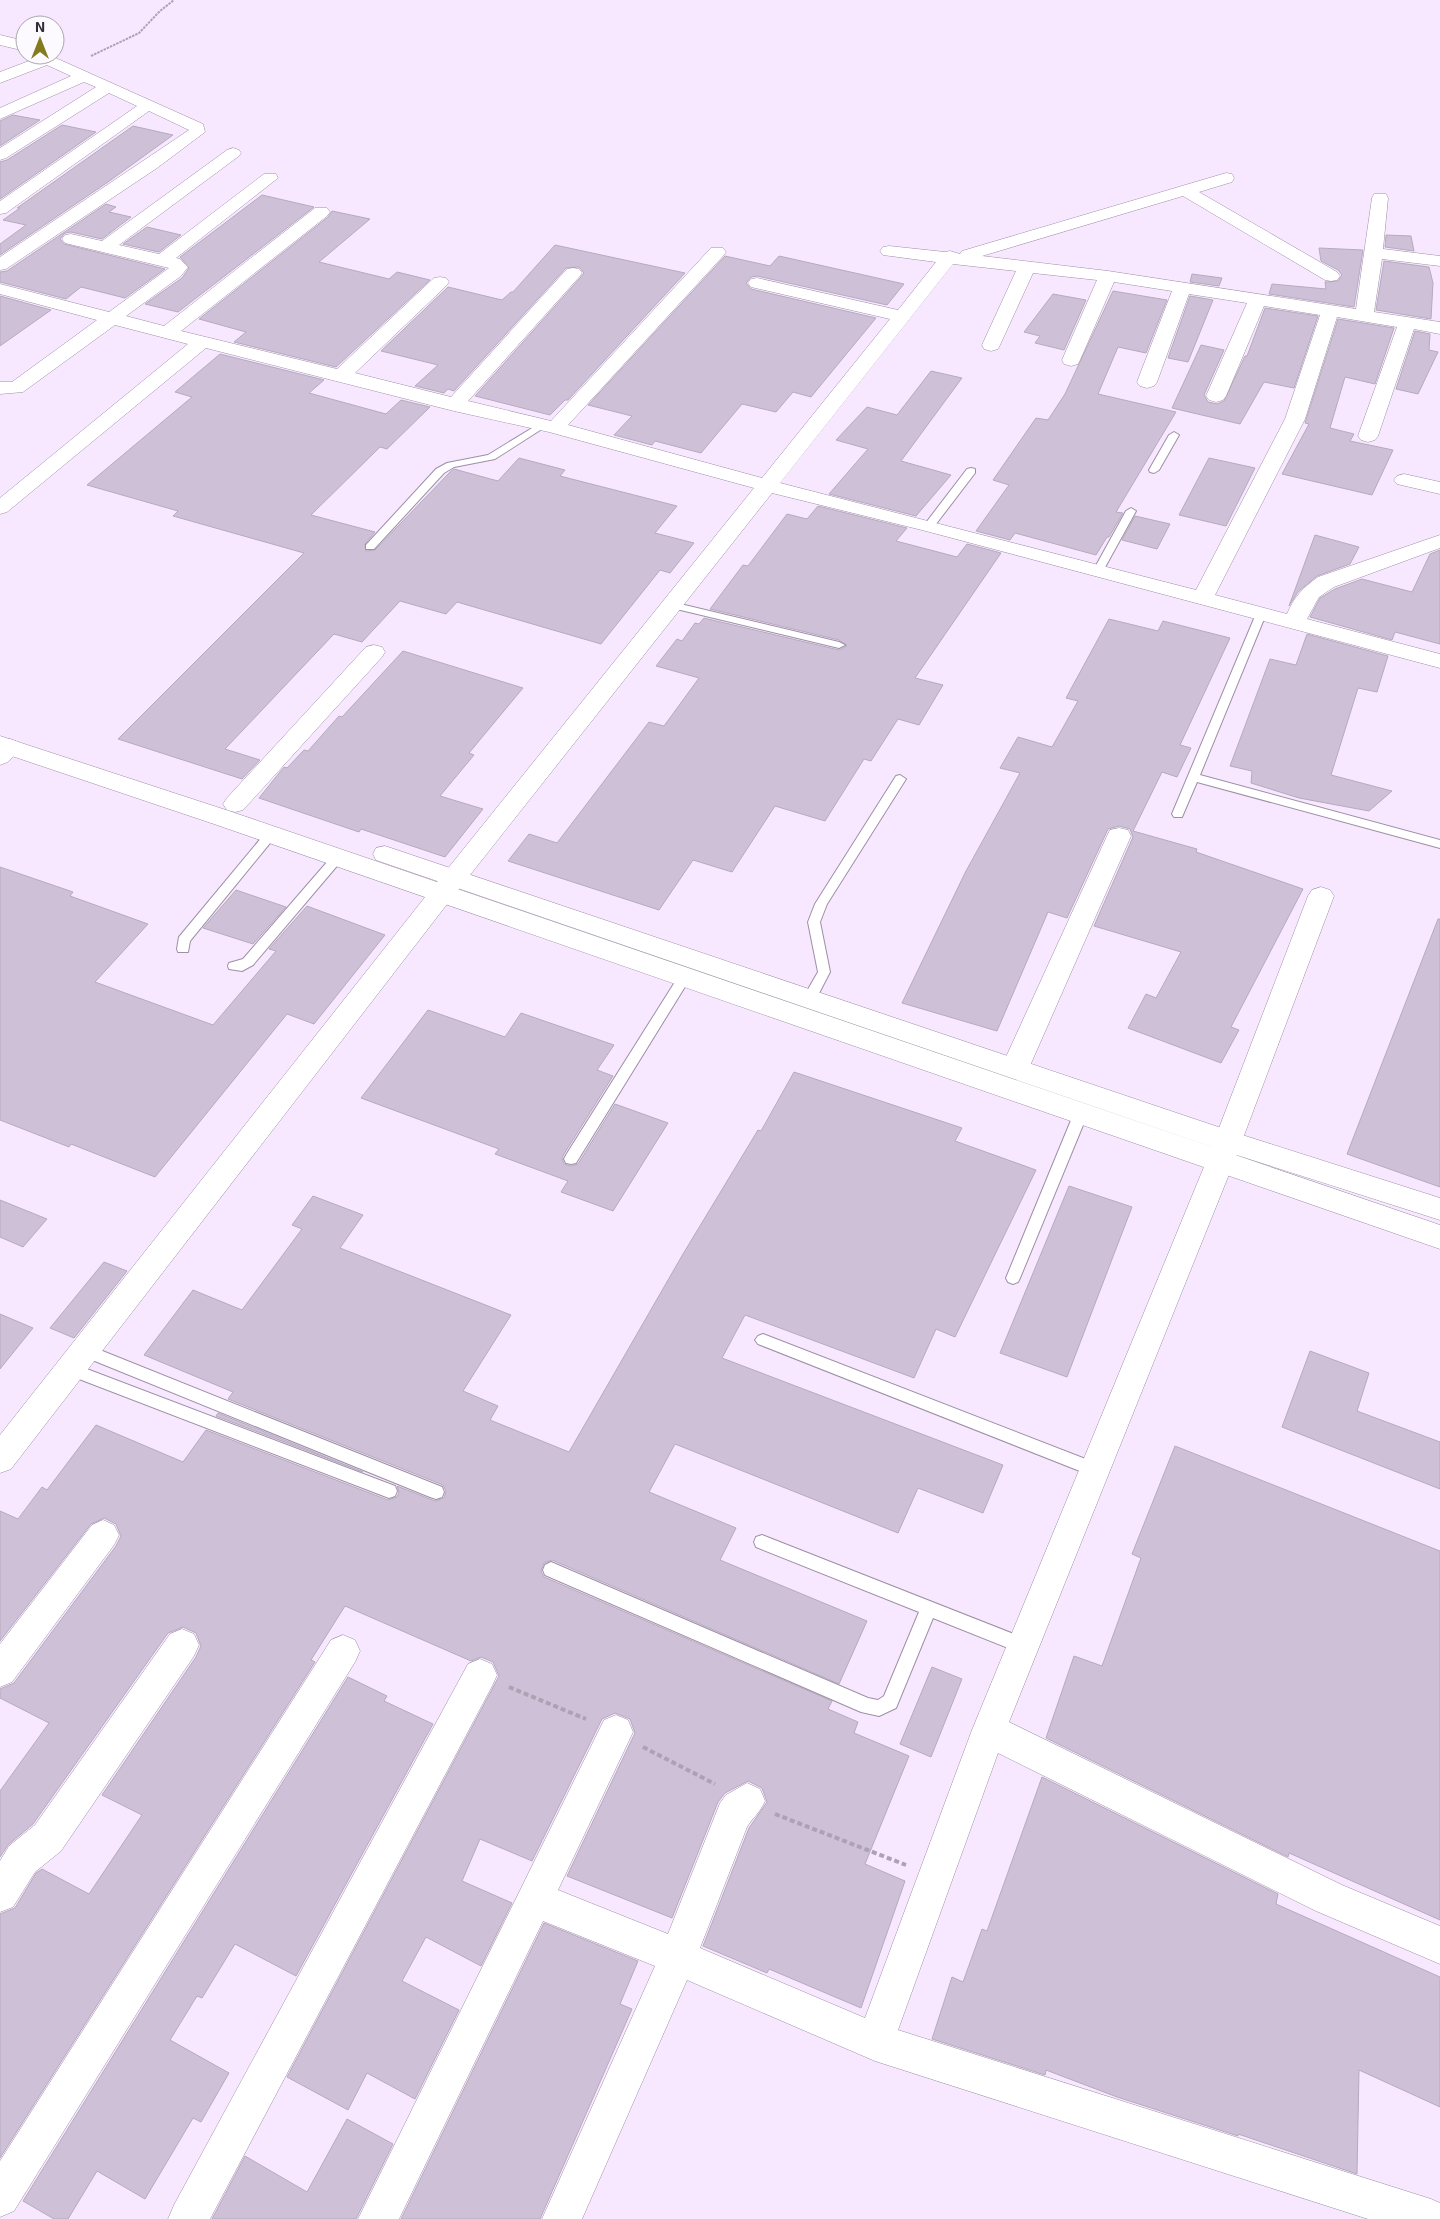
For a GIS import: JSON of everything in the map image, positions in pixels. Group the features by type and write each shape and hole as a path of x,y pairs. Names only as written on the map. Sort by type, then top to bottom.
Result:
{"street":[{"path":"0,40 15,44"},
{"path":"0,78 27,65"},
{"path":"0,265 196,132 197,127 148,104 82,77 61,65"},
{"path":"0,114 82,77"},
{"path":"0,155 108,87"},
{"path":"0,208 148,104"},
{"path":"105,247 233,153"},
{"path":"162,260 270,178"},
{"path":"0,1459 448,885 902,316 955,257 1226,178"},
{"path":"1184,190 1330,276"},
{"path":"1364,316 1380,198"},
{"path":"167,333 321,212"},
{"path":"0,388 16,388 175,272 179,267 174,263 71,238"},
{"path":"889,251 955,257 1108,276 1440,328"},
{"path":"548,427 717,252"},
{"path":"1374,253 1440,262"},
{"path":"991,345 1028,266"},
{"path":"454,405 573,273"},
{"path":"1071,360 1108,276"},
{"path":"341,376 440,282"},
{"path":"757,283 902,316"},
{"path":"1147,382 1182,288"},
{"path":"0,289 202,342 548,427 1440,661"},
{"path":"1216,396 1257,300"},
{"path":"1203,598 1295,420 1330,311"},
{"path":"1368,436 1407,323"},
{"path":"0,508 202,342"},
{"path":"1404,480 1440,488"},
{"path":"1294,623 1303,602 1311,592 1326,582 1440,541"},
{"path":"235,804 374,652"},
{"path":"3,743 235,804 685,977 1081,1113 1224,1151"},
{"path":"3,743 338,857 448,885 810,998 1016,1068 1224,1151 1438,1223"},
{"path":"1016,1068 1119,836"},
{"path":"875,2042 989,1730 1224,1151 1321,896"},
{"path":"0,1671 103,1535"},
{"path":"0,1894 22,1859 48,1838 182,1644"},
{"path":"0,2197 344,1651"},
{"path":"188,2219 480,1675"},
{"path":"989,1730 1329,1898 1440,1945"},
{"path":"378,2219 616,1732"},
{"path":"562,2219 678,1958 733,1816 739,1807 747,1801"},
{"path":"534,1899 875,2042 1431,2219"}],"lane":[{"path":"370,546 440,471 451,465 491,457 548,427"},
{"path":"1154,470 1174,435"},
{"path":"929,526 971,471"},
{"path":"1098,571 1131,511"},
{"path":"672,606 839,645"},
{"path":"1178,814 1262,614"},
{"path":"1194,777 1440,844"},
{"path":"810,998 824,972 814,922 821,904 900,779"},
{"path":"183,949 184,940 271,834"},
{"path":"234,966 242,966 248,962 338,857"},
{"path":"571,1159 685,977"},
{"path":"1013,1278 1081,1113"},
{"path":"763,1340 1094,1470"},
{"path":"78,1359 389,1490"},
{"path":"78,1359 436,1492"},
{"path":"762,1542 1023,1646"},
{"path":"551,1570 867,1706 879,1708 890,1702 929,1608"}],"path":[{"path":"67,68 139,33 160,11 174,0"},
{"path":"747,1801 779,1816 936,1876"}],"building":[{"path":"13,115 40,120 0,146 0,121"},
{"path":"62,125 96,132 0,199 0,162 7,160"},
{"path":"133,126 173,135 108,182 0,255 0,244 26,225 3,220 20,208 17,208"},
{"path":"262,195 314,207 178,312 145,304 182,278 189,268 180,257"},
{"path":"106,204 116,207 109,212 131,217 102,239 71,232 65,233 60,239 64,244 165,269 125,298 81,287 66,299 0,282 0,272 7,271"},
{"path":"332,211 370,219 319,262 389,279 397,272 430,280 336,367 234,342 246,332 199,319 328,217"},
{"path":"147,227 181,235 159,252 123,244"},
{"path":"1386,235 1411,236 1414,251 1385,247"},
{"path":"555,245 685,273 568,400 565,400 550,415 475,396 580,278 584,273 579,267 566,268 454,391 448,389 444,393 415,386 438,365 381,351 448,287 502,300 513,292"},
{"path":"1319,248 1363,250 1354,307 1269,294 1272,284 1326,289 1325,282 1338,281 1342,275 1338,270 1321,261"},
{"path":"725,256 770,266 779,256 904,284 887,305 757,276 751,277 746,283 751,289 876,318 811,397 793,392 776,412 742,404 701,453 655,441 652,445 614,435 632,416 588,405"},
{"path":"1384,261 1429,267 1433,283 1431,319 1376,310"},
{"path":"1192,274 1222,278 1219,286 1190,282"},
{"path":"1113,291 1167,300 1146,353 1118,347 1098,394 1176,412 1116,512 1123,513 1096,555 1015,533 1010,540 976,531 1009,485 993,480 1036,418 1048,420 1065,394"},
{"path":"1053,294 1086,300 1064,350 1035,343 1040,336 1024,332"},
{"path":"0,296 51,310 0,346"},
{"path":"1190,296 1213,300 1188,362 1168,358"},
{"path":"1265,308 1318,316 1294,388 1264,382 1240,424 1172,408 1201,345 1224,350 1204,395 1208,402 1217,404 1224,401 1245,356 1247,356"},
{"path":"1338,319 1394,328 1375,384 1345,377 1330,428 1354,434 1350,441 1393,450 1372,495 1282,474 1309,424 1305,423"},
{"path":"1415,331 1430,334 1429,350 1438,352 1418,394 1396,389"},
{"path":"220,354 324,380 309,393 386,414 401,400 430,407 387,449 380,447 311,515 375,532 365,544 366,551 375,550 454,469 498,481 519,458 565,470 560,476 677,506 655,533 694,543 670,573 660,570 601,644 457,602 446,614 400,601 362,642 334,634 225,749 260,760 242,779 118,739 304,553 173,516 178,511 87,485 192,397 175,392"},
{"path":"931,371 962,378 901,461 951,475 916,516 829,494 868,449 836,440 867,407 897,415"},
{"path":"1209,458 1255,468 1226,526 1179,515"},
{"path":"818,506 907,528 896,541 957,557 967,544 1001,553 915,678 943,685 919,725 898,719 871,761 864,759 825,821 775,806 732,872 693,860 659,910 508,861 529,834 557,843 649,722 664,726 699,678 656,666 677,639 682,641 695,623 699,624 704,618 839,650 847,646 839,640 710,609 743,565 748,566 787,514 807,519"},
{"path":"1135,516 1170,524 1157,549 1122,540"},
{"path":"1315,535 1359,547 1350,564 1317,576 1298,592 1289,606"},
{"path":"1440,550 1440,644 1395,632 1392,640 1310,617 1320,598 1335,589 1362,579 1412,592 1430,554"},
{"path":"1109,619 1158,631 1163,621 1230,638 1180,745 1191,748 1177,777 1162,772 1133,831 1197,849 1196,852 1303,889 1231,1027 1239,1030 1221,1063 1128,1028 1146,994 1156,998 1181,952 1094,926 1133,837 1130,829 1119,826 1108,829 1067,918 1048,912 997,1031 902,1003 966,871 1020,773 1000,768 1018,737 1052,747 1078,701 1066,698"},
{"path":"1307,634 1388,656 1377,692 1358,688 1331,775 1392,791 1369,811 1299,798 1251,783 1252,771 1230,766 1270,659 1296,665"},
{"path":"403,651 523,688 469,753 474,755 440,796 483,809 445,857 361,829 359,832 259,798 284,767 287,768 304,750 308,751 339,716 342,717"},
{"path":"0,867 73,892 70,896 148,924 95,982 213,1025 276,951 269,949 307,906 385,935 314,1024 287,1014 155,1177 71,1144 69,1147 0,1120"},
{"path":"236,890 286,907 253,944 203,928"},
{"path":"1438,919 1440,919 1440,1187 1347,1154"},
{"path":"428,1010 505,1037 521,1013 614,1045 597,1070 613,1076 564,1154 562,1158 564,1164 571,1166 578,1164 615,1104 668,1123 613,1211 561,1192 568,1181 495,1154 499,1149 361,1098"},
{"path":"794,1072 962,1128 955,1141 1036,1170 955,1337 936,1329 914,1378 745,1315 722,1358 1003,1465 983,1513 918,1488 898,1533 675,1444 649,1492 736,1528 720,1560 867,1621 839,1684 552,1560 544,1563 541,1571 544,1577 832,1701 828,1709 858,1722 854,1733 909,1756 865,1864 905,1881 861,2008 769,1969 767,1973 703,1946 749,1828 767,1802 762,1788 748,1781 725,1793 718,1802 672,1918 567,1876 635,1733 630,1719 615,1713 602,1719 532,1861 480,1839 462,1881 512,1903 481,1966 426,1937 402,1981 459,2010 415,2099 367,2073 348,2110 287,2077 499,1676 493,1662 481,1657 471,1661 345,1606 311,1660 315,1662 0,2158 0,1914 15,1908 36,1873 42,1869 89,1894 142,1815 102,1795 196,1657 201,1646 196,1633 183,1627 168,1633 33,1824 8,1845 0,1857 0,1791 49,1723 0,1698 0,1689 14,1683 116,1546 121,1536 116,1524 104,1518 91,1524 0,1641 0,1511 18,1519 42,1487 47,1490 96,1425 183,1462 206,1430 388,1500 397,1497 399,1492 397,1486 435,1501 444,1498 446,1491 443,1485 228,1399 233,1392 144,1355 193,1290 242,1310 302,1229 292,1225 313,1196 363,1215 340,1248 511,1315 463,1391 498,1406 490,1420 569,1452 683,1254 758,1130 761,1131"},
{"path":"1069,1186 1132,1207 1067,1377 1000,1353"},
{"path":"0,1200 47,1219 23,1247 0,1237"},
{"path":"104,1262 127,1271 74,1338 50,1328"},
{"path":"0,1314 33,1328 0,1369"},
{"path":"1310,1351 1369,1373 1357,1411 1440,1442 1440,1489 1282,1427"},
{"path":"218,1413 363,1472 216,1416"},
{"path":"1175,1446 1440,1551 1440,1920 1289,1853 1288,1857 1046,1738 1074,1656 1102,1666 1141,1558 1132,1554"},
{"path":"932,1667 962,1679 931,1757 900,1744"},
{"path":"348,1677 387,1696 384,1701 433,1724 296,1976 235,1944 202,1998 197,1996 170,2040 229,2073 201,2122 193,2118 145,2199 97,2171 68,2219 54,2219 23,2201"},
{"path":"1042,1777 1278,1894 1276,1904 1440,1977 1440,2107 1359,2070 1357,2174 1238,2134 1238,2136 1117,2097 1046,2070 1045,2075 932,2039 952,1977 963,1982 982,1929 987,1931"},
{"path":"544,1923 638,1961 620,2004 632,2009 540,2219 401,2219"},
{"path":"347,2119 393,2144 356,2219 212,2219 245,2156 307,2192"}]}
